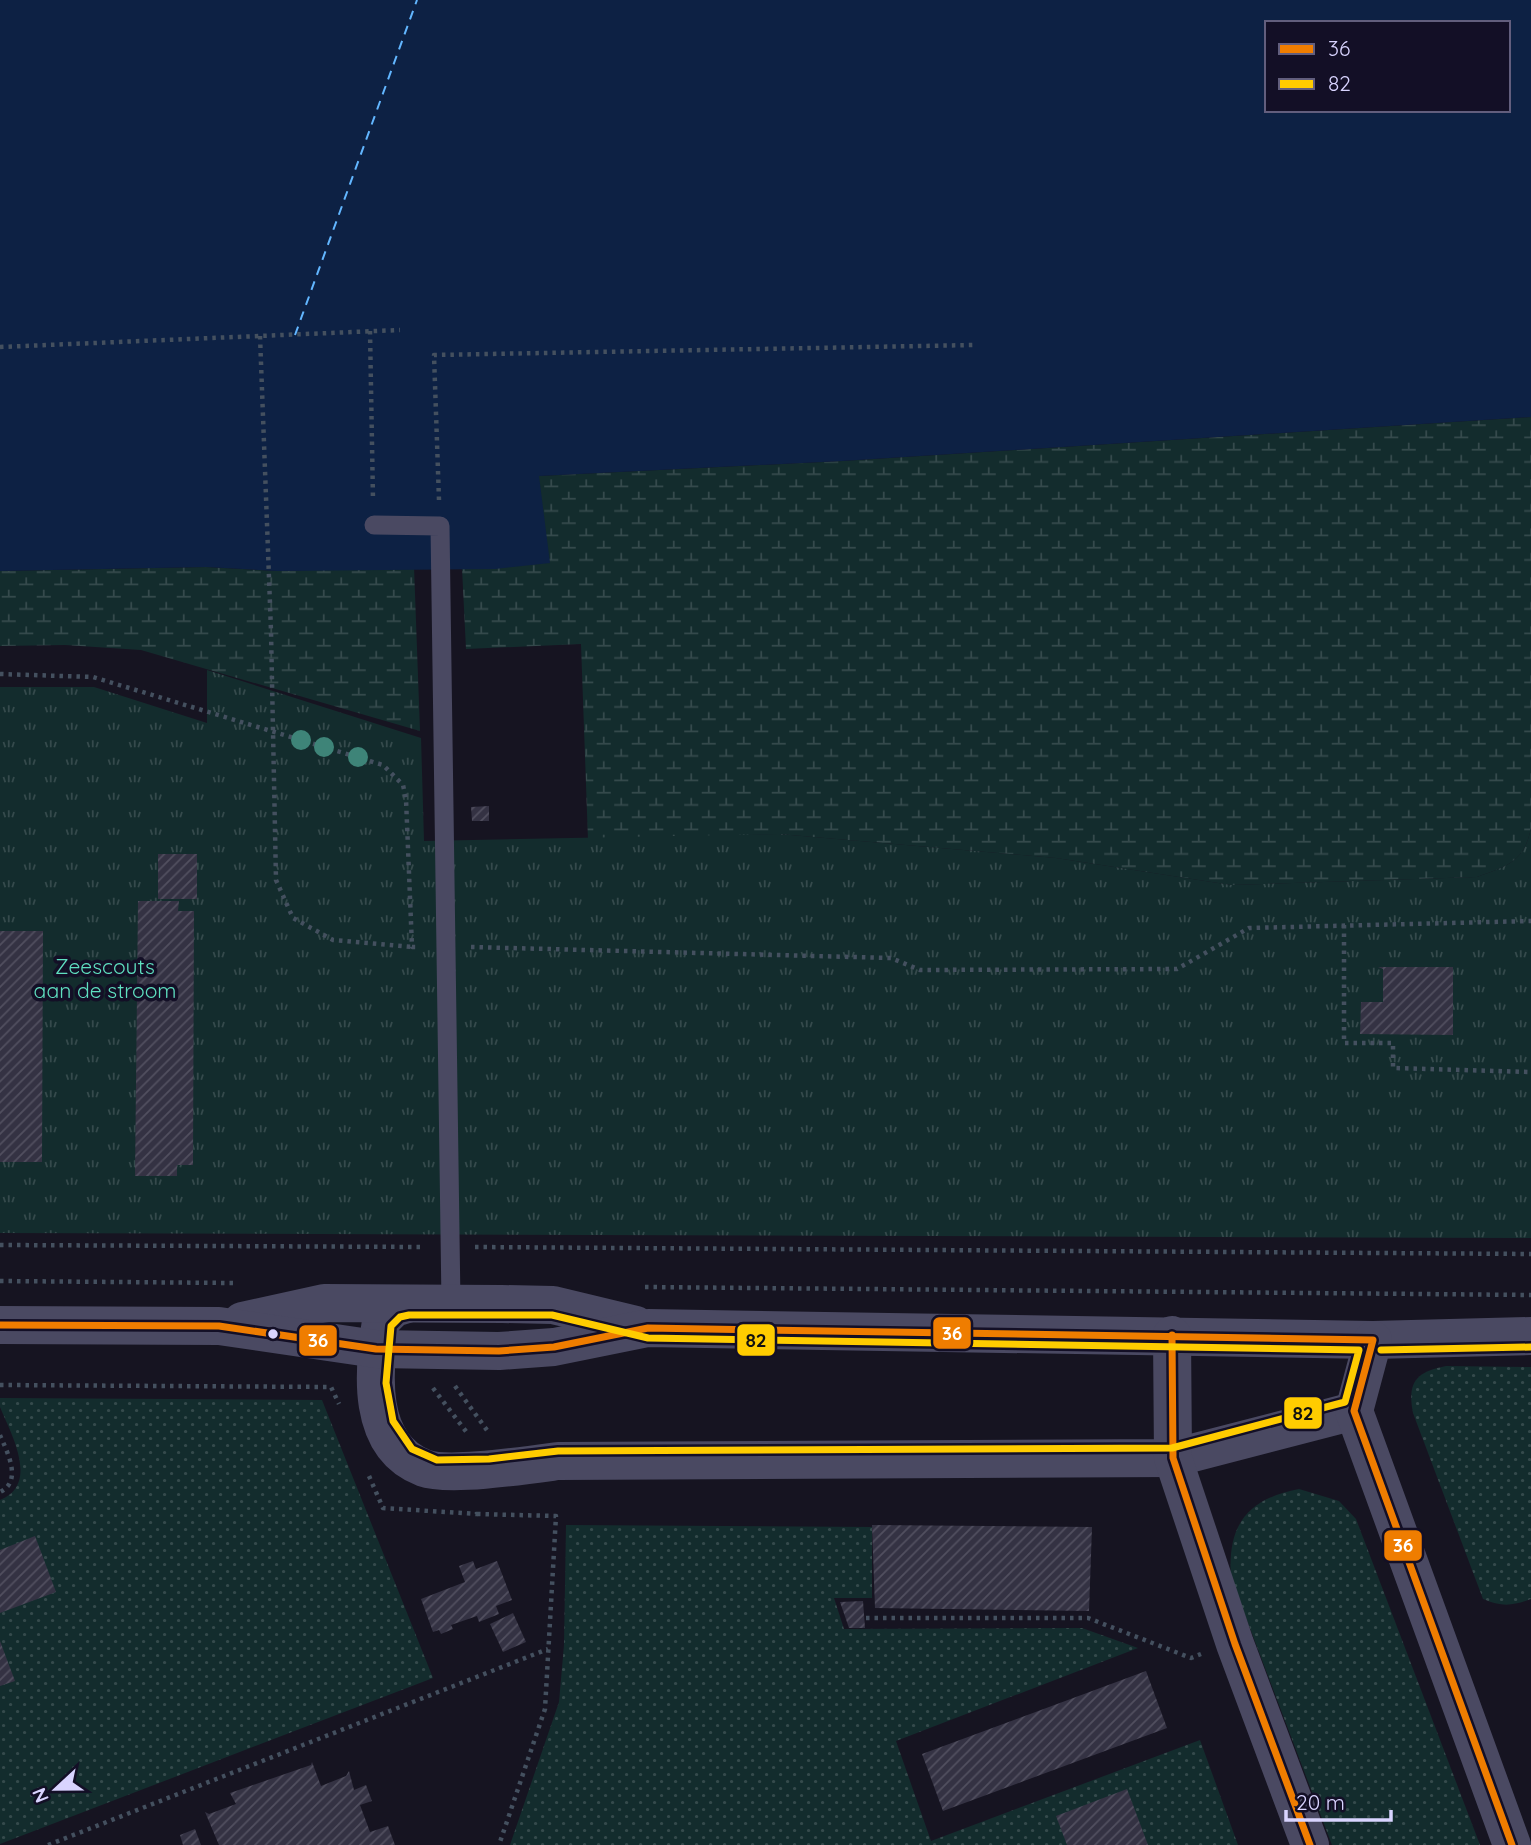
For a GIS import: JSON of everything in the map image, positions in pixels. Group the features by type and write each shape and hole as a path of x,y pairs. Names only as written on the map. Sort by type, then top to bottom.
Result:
{"street":[{"path":"219,1326 324,1303 553,1305 649,1328"},
{"path":"429,1304 394,1308 381,1321 376,1349 375,1393 385,1432 402,1455 426,1469 494,1470 558,1461 1173,1458 1353,1411"},
{"path":"0,1325 219,1326 376,1349 499,1351 554,1347 649,1328 1373,1340 1531,1336"},
{"path":"1172,1335 1173,1458 1235,1644 1310,1845"},
{"path":"1373,1340 1353,1411 1512,1845"}],"lane":[{"path":"374,525 440,526 451,1247 429,1304"}],"path":[{"path":"0,347 400,330"},
{"path":"370,331 374,525"},
{"path":"260,336 271,631 276,880 293,918 333,940 412,947 891,958 920,971 1177,969 1249,928 1531,921"},
{"path":"440,526 434,355 975,345"},
{"path":"0,674 93,677 383,765 403,785 409,846 412,947"},
{"path":"1344,925 1344,1043 1393,1043 1393,1068 1531,1072"},
{"path":"0,1245 427,1247 429,1304"},
{"path":"451,1247 1531,1254"},
{"path":"0,1281 236,1283"},
{"path":"632,1287 1531,1295"},
{"path":"429,1349 432,1387 468,1434 477,1514"},
{"path":"0,1385 331,1387 341,1411"},
{"path":"0,1435 13,1471 10,1482 0,1492"},
{"path":"367,1472 383,1508 556,1516 545,1709 499,1845"},
{"path":"866,1618 1088,1618 1191,1658 1235,1644"},
{"path":"48,1845 548,1649"}],"green space":[{"path":"1531,417 1531,828 1519,856 1506,866 1477,877 1231,885 1056,858 779,834 588,840 581,644 466,649 462,568 495,569 538,476 842,461"},
{"path":"206,567 277,571 414,567 420,731 141,650 65,645 0,646 0,571"},
{"name":"Zeescouts aan de stroom","path":"207,670 421,738 424,841 779,834 1056,858 1231,885 1477,877 1506,866 1519,856 1531,828 1531,1238 0,1233 0,687 94,687 207,723"},
{"path":"1446,1366 1531,1367 1531,1599 1507,1605 1483,1599 1413,1413 1411,1393 1416,1380 1427,1372"},
{"path":"0,1398 322,1400 433,1678 0,1844 0,1500 12,1493 18,1483 20,1471 19,1458 0,1407"},
{"path":"1299,1489 1339,1501 1356,1519 1480,1845 1332,1845 1231,1578 1233,1543 1244,1517 1266,1500"},
{"path":"566,1525 872,1527 872,1598 834,1598 844,1629 1082,1628 1138,1648 896,1741 931,1841 1200,1740 1238,1845 510,1845 559,1702 564,1645"}],"water":[{"path":"0,0 1531,0 1531,417 842,461 539,476 550,563 495,569 277,571 206,567 0,571"}],"building":[{"path":"489,806 489,821 472,821 471,807"},
{"path":"158,854 197,854 197,899 158,899"},
{"path":"138,901 179,901 178,911 194,911 193,1165 177,1165 177,1176 135,1176"},
{"path":"0,931 43,931 42,1162 0,1162"},
{"path":"1378,967 1453,967 1453,1035 1360,1034 1361,1002 1383,1002 1383,969"},
{"path":"872,1525 1092,1527 1089,1611 875,1608"},
{"path":"35,1536 56,1592 0,1613 0,1550"},
{"path":"473,1561 476,1569 497,1561 512,1600 496,1606 499,1614 479,1622 477,1616 451,1625 453,1629 441,1634 439,1630 433,1632 421,1599 465,1582 459,1566"},
{"path":"863,1601 865,1628 849,1628 840,1602"},
{"path":"513,1613 526,1642 503,1652 490,1624"},
{"path":"0,1641 15,1681 0,1686"},
{"path":"1146,1671 1167,1728 943,1811 922,1754"},
{"path":"312,1762 321,1786 346,1776 349,1771 354,1790 366,1785 372,1801 360,1805 370,1832 388,1826 395,1845 219,1845 205,1812 209,1814 236,1804 230,1793 311,1765"},
{"path":"1127,1789 1148,1845 1067,1845 1056,1816"},
{"path":"195,1829 201,1845 183,1845 180,1835"}],"ferry route":[{"path":"295,335 417,0"}],"transit line":[{"name":"82","path":"409,1315 552,1315 648,1338 1359,1350 1345,1402 1172,1448 558,1451 489,1459 437,1460 412,1449 393,1421 386,1383 391,1326 400,1317 409,1315"},
{"name":"36","path":"0,1325 219,1326 376,1349 499,1351 554,1347 648,1328 1373,1340 1354,1411 1512,1845"},
{"name":"36","path":"1172,1335 1173,1458 1235,1644 1310,1845"},
{"name":"82","path":"1381,1350 1531,1347"}]}
